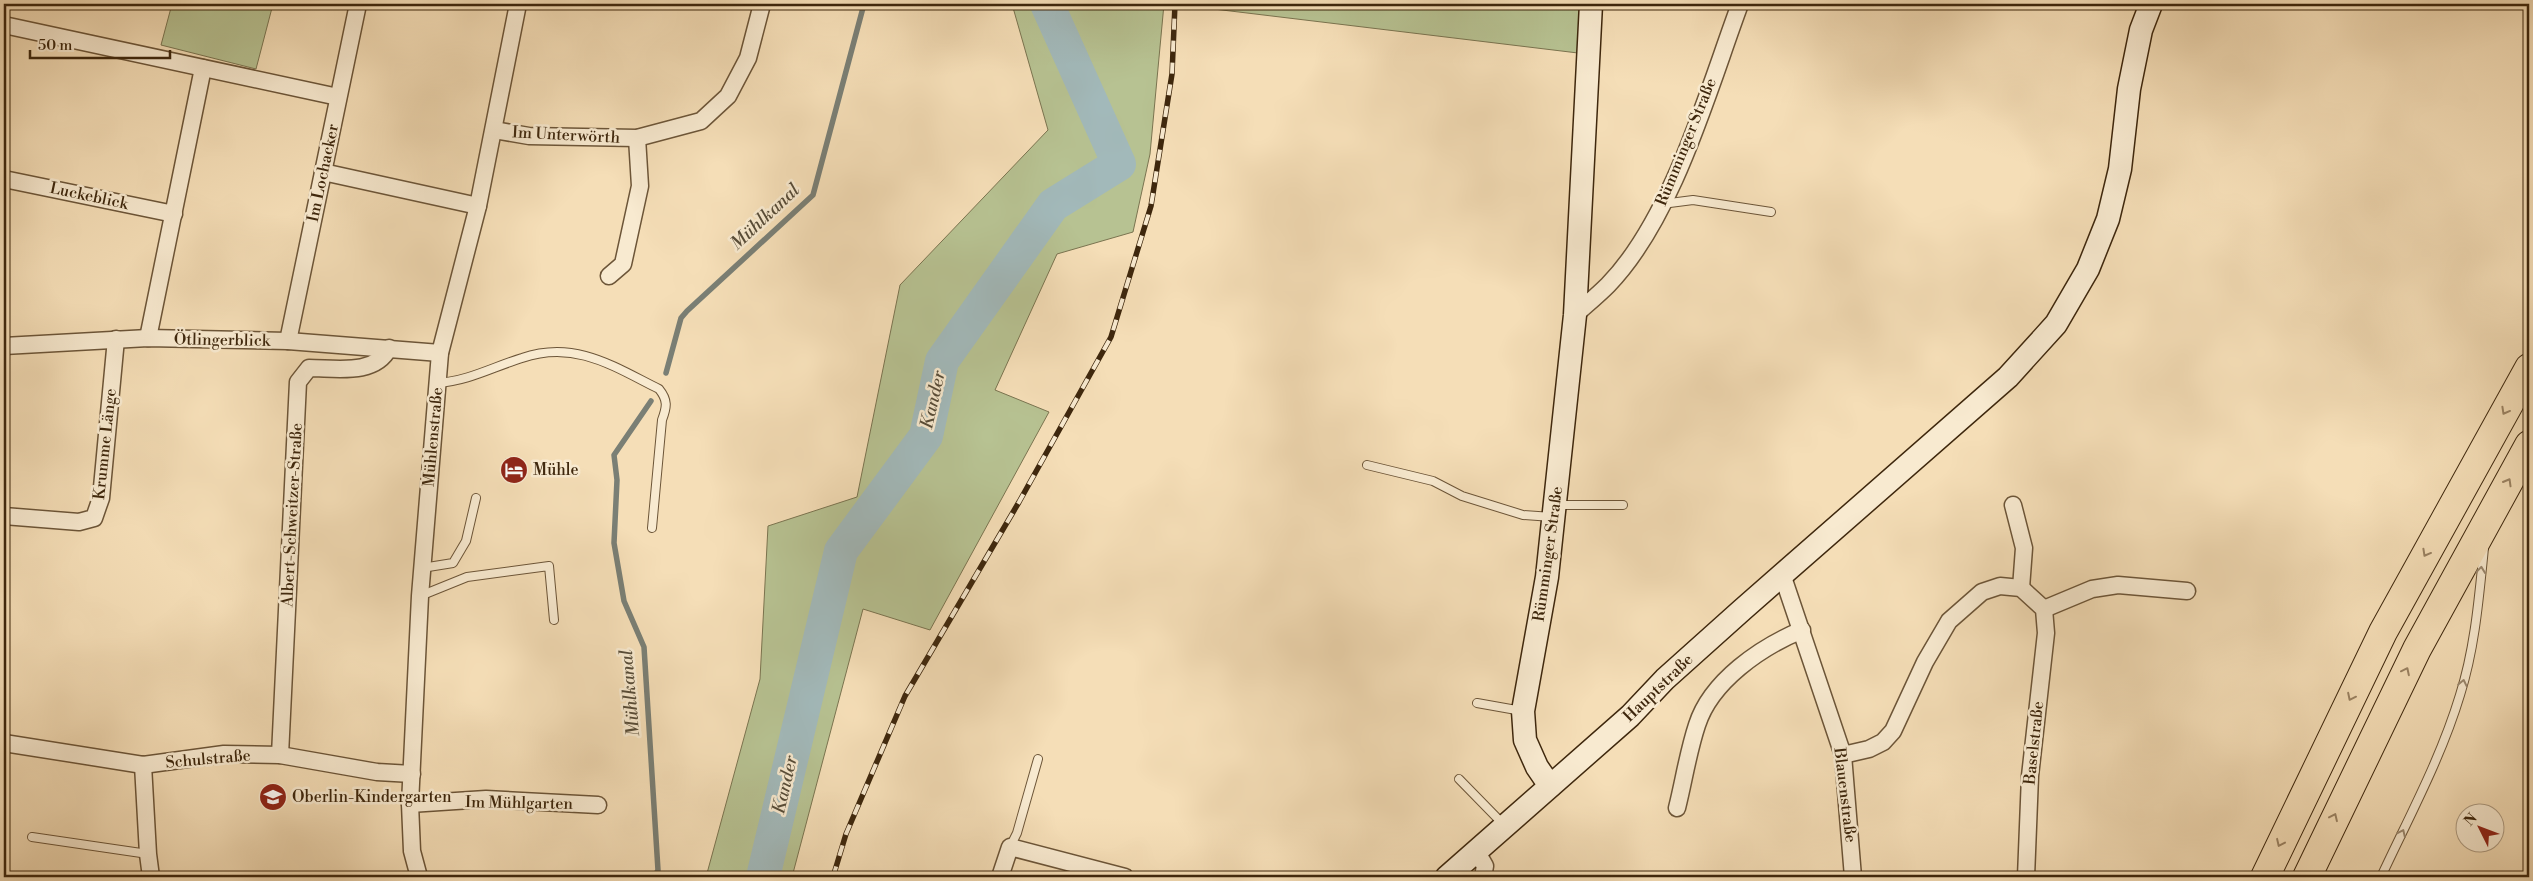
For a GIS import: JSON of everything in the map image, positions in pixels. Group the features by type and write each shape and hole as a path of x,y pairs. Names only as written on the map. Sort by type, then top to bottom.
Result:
{"highway":[{"path":"2265,877 2382,632 2529,368"},
{"path":"2307,877 2417,649 2529,445"}],"street":[{"name":"Im Lochacker","path":"288,341 358,4"},
{"name":"Mühlenstraße","path":"419,877 412,851 410,804 420,596 440,353 478,206 518,4"},
{"name":"Im Unterwörth","path":"494,130 529,136 637,138 700,121 728,96 748,58 762,4"},
{"name":"Rümminger Straße","path":"1550,786 1525,740 1523,711 1547,577 1575,315 1591,4"},
{"name":"Rümminger Straße","path":"1575,315 1609,284 1633,254 1662,204 1684,156 1740,4"},
{"name":"Hauptstraße","path":"1447,877 1630,716 1665,679 1782,574 2008,377 2056,324 2088,269 2108,220 2120,169 2129,89 2141,30 2151,4"},
{"path":"4,25 338,97"},
{"path":"148,338 203,68"},
{"name":"Im Unterwörth","path":"610,276 622,264 640,186 637,138"},
{"path":"322,172 478,206"},
{"name":"Luckeblick","path":"4,178 174,214"},
{"name":"Ötlingerblick","path":"4,346 148,338 288,341 440,353"},
{"name":"Krumme Länge","path":"4,516 79,522 94,518 101,498 116,339"},
{"name":"Albert-Schweitzer-Straße","path":"280,755 298,382 309,368 367,367 384,358 389,348"},
{"path":"2013,505 2024,548 2021,588"},
{"name":"Blauenstraße","path":"1782,574 1843,755 1853,877"},
{"path":"1843,755 1869,749 1883,742 1893,731 1925,662 1949,621 1982,592 2000,586 2021,588 2044,609 2092,589 2118,585 2187,590"},
{"name":"Baselstraße","path":"2026,877 2030,776 2046,633 2044,609"},
{"path":"1677,808 1697,724 1716,691 1748,660 1775,641 1802,630"},
{"name":"Schulstraße","path":"4,743 143,765 224,754 280,755 377,772 412,774"},
{"path":"143,765 148,854 152,877"},
{"name":"Im Mühlgarten","path":"410,804 486,799 598,805"},
{"path":"1000,877 1010,847 1125,877"},
{"path":"1477,852 1485,866 1482,877"}],"lane":[{"path":"1662,204 1693,200 1771,212"},
{"path":"438,383 459,382 524,357 557,352 592,356 659,389 664,395 667,406 662,420 652,528"},
{"path":"1367,465 1433,481 1462,496 1523,515 1623,505"},
{"path":"422,568 453,563 466,541 476,498"},
{"path":"2381,877 2445,740 2461,693 2476,618 2487,519"},
{"path":"420,596 466,577 550,566 554,620"},
{"path":"1477,703 1523,711"},
{"path":"1010,847 1017,833 1038,759"},
{"path":"1459,779 1505,826"},
{"path":"32,837 148,854"}],"green space":[{"path":"172,4 273,4 256,69 161,45"},
{"path":"1012,4 1164,4 1150,154 1133,232 1057,254 995,390 1049,412 930,630 863,609 792,877 706,877 760,679 768,526 857,497 900,285 1048,130"},
{"path":"1189,4 1580,4 1578,53 1189,6"}],"waterway":[{"name":"Mühlkanal","path":"666,373 681,318 813,195 864,4"},
{"name":"Kander","path":"763,877 841,551 926,436 942,361 1053,205 1119,164 1047,4"},
{"name":"Mühlkanal","path":"651,401 614,455 617,480 614,543 624,601 644,647 658,870 654,877"}],"railway":[{"path":"833,877 846,834 905,696 1019,502 1111,337 1151,206 1172,74 1175,4"}],"place":[{"name":"Mühle","path":"514,470"},
{"name":"Oberlin-Kindergarten","path":"273,797"}]}
